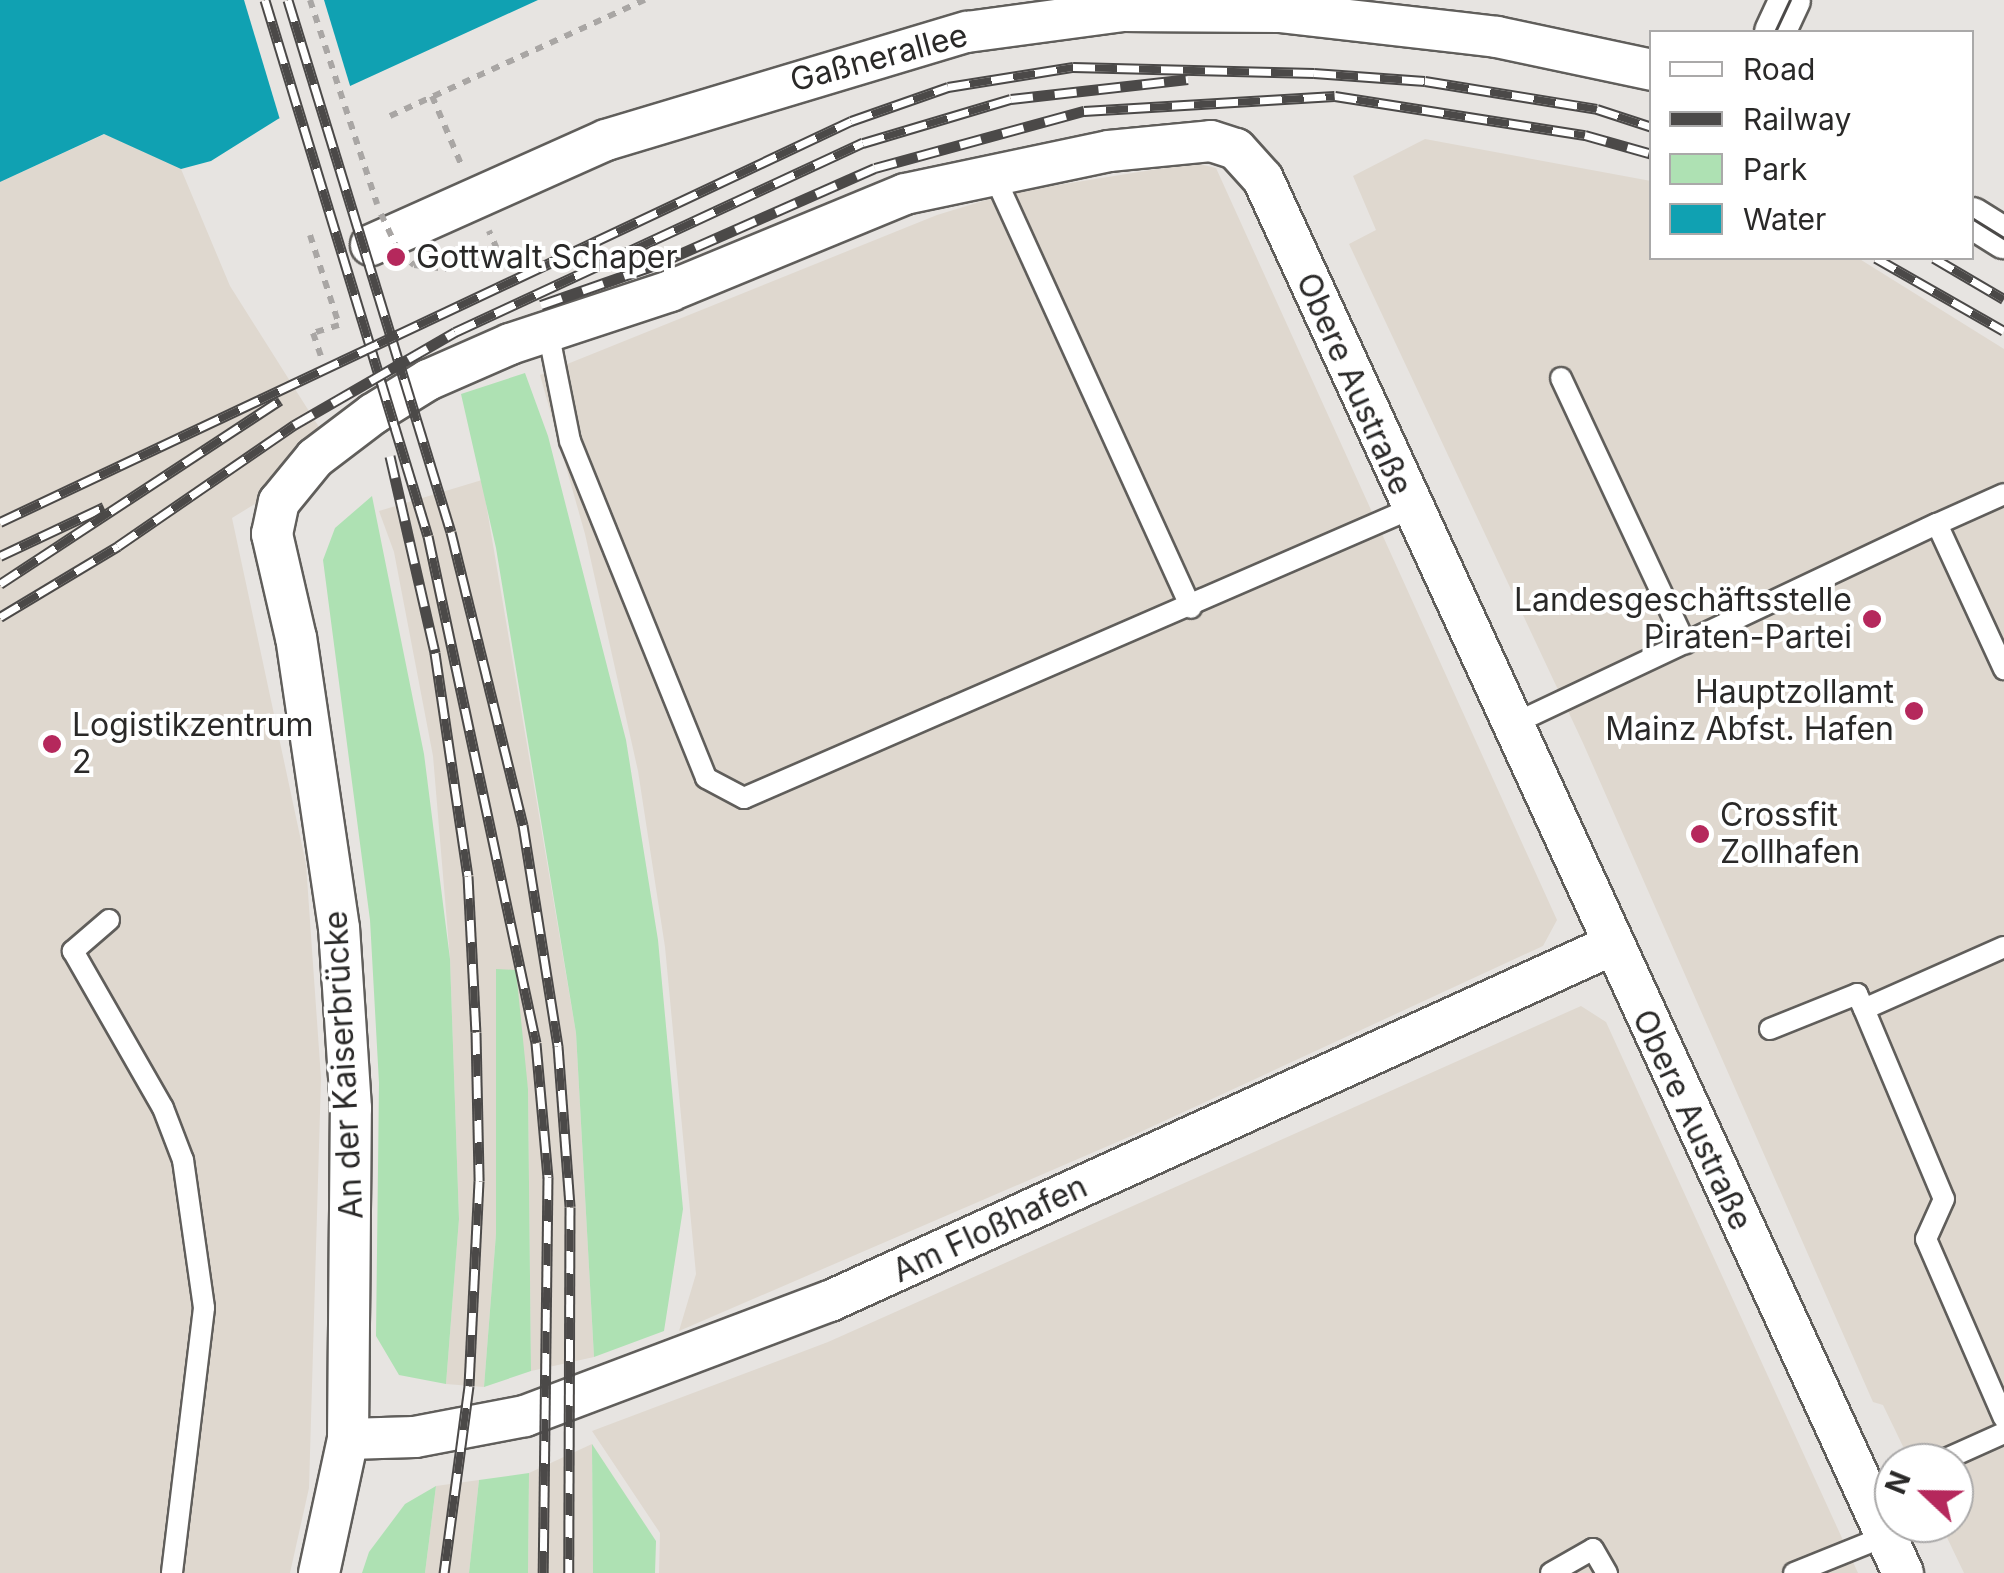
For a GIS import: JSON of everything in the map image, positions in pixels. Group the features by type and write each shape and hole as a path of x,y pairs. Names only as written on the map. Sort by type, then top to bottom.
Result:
{"street":[{"path":"1776,30 1790,0"},
{"name":"Gaßnerallee","path":"371,245 606,140 888,52 986,30 1122,12 1280,12 1497,38 1649,69"},
{"name":"Obere Austraße","path":"279,502 315,458 374,414 464,362 670,291 904,194 992,172 1185,141 1236,149 1263,180 1610,946 1874,1476"},
{"path":"1974,219 2004,238"},
{"name":"An der Kaiserbrücke","path":"279,502 272,534 296,638 347,1007 354,1256 348,1438 319,1573"},
{"name":"Am Floßhafen","path":"348,1438 415,1438 526,1416 830,1302 1610,946"},
{"name":"Obere Austraße","path":"1889,1543 1903,1573"}],"lane":[{"path":"992,172 1191,608"},
{"path":"548,331 570,441 706,778 744,798 1191,608 1410,510"},
{"path":"1561,378 1685,643"},
{"path":"1509,726 2004,494"},
{"path":"1937,524 2004,670"},
{"path":"109,920 73,951 162,1108 183,1160 204,1308 172,1573"},
{"path":"1864,1009 2004,947"},
{"path":"1770,1028 1857,994 1944,1200 1926,1239 2004,1418"},
{"path":"1974,1446 2004,1433"},
{"path":"1794,1573 1874,1541"},
{"path":"1551,1573 1593,1549 1607,1573"}],"path":[{"path":"310,0 360,164 399,252 430,270 497,249 492,238"},
{"path":"390,116 645,0"},
{"path":"432,96 446,125"},
{"path":"310,234 339,325 313,332 322,356"}],"shaded area":[{"path":"105,134 181,169 230,286 336,454 232,518 306,864 321,1078 309,1488 290,1573 0,1573 0,182"},
{"path":"1425,139 1649,181 1649,260 1861,260 2004,349 2004,1573 1964,1573 1950,1543 1974,1543 1974,1443 1901,1443 1883,1405 1873,1402 1583,743 1349,244 1376,230 1353,176"},
{"path":"1195,163 1216,168 1557,920 1543,946 1138,1133 679,1331 696,1274 665,947 638,771 585,534 540,375 937,215 1009,193"},
{"path":"482,480 576,1033 594,1357 531,1371 528,1088 496,969 496,1234 484,1387 446,1384 459,1219 450,959 433,756 394,552 379,511"},
{"path":"1581,1006 1606,1022 1858,1573 659,1573 660,1533 592,1431 828,1342"},
{"path":"592,1444 593,1573 528,1573 529,1473"},
{"path":"479,1480 469,1573 425,1573 436,1486"}],"green space":[{"path":"525,373 548,436 626,740 658,940 683,1209 664,1331 594,1357 576,1033 496,548 461,394"},
{"path":"372,496 424,754 450,959 459,1219 446,1384 399,1375 376,1336 379,1083 370,920 323,560 335,528"},
{"path":"496,969 516,970 528,1089 531,1371 484,1387 496,1234"},
{"path":"592,1444 656,1541 655,1573 593,1573"},
{"path":"529,1473 528,1573 469,1573 479,1480"},
{"path":"436,1486 425,1573 362,1573 369,1552 405,1504"}],"water":[{"path":"0,0 538,0 278,119 211,161 181,169 104,134 0,182"}],"pier":[{"path":"244,0 324,0 351,89 281,123"}],"tram line":[{"path":"1776,30 1790,0"},
{"path":"1974,219 2004,238"}],"railway":[{"path":"265,0 428,536 536,1043 548,1177 543,1573"},
{"path":"288,0 451,532 523,825 558,1046 570,1207 569,1573"},
{"path":"0,522 851,121 948,87 1073,67 1314,73 1425,81 1597,109 1649,126"},
{"path":"0,617 118,546 294,425 455,332 863,143 1011,99 1188,79"},
{"path":"541,305 655,265 875,168 1084,111 1335,96 1585,135 1649,153"},
{"path":"1880,260 2004,331"},
{"path":"1937,260 2004,299"},
{"path":"0,584 280,400"},
{"path":"390,456 435,653 468,876 476,1032 479,1181 469,1386 444,1573"},
{"path":"0,556 104,507"}],"place":[{"name":"Gottwalt Schaper","path":"396,257"},
{"name":"Landesgeschäftsstelle Piraten-Partei","path":"1872,619"},
{"name":"Hauptzollamt Mainz Abfst. Hafen","path":"1914,711"},
{"name":"Logistikzentrum 2","path":"52,744"},
{"name":"Crossfit Zollhafen","path":"1700,834"}]}
